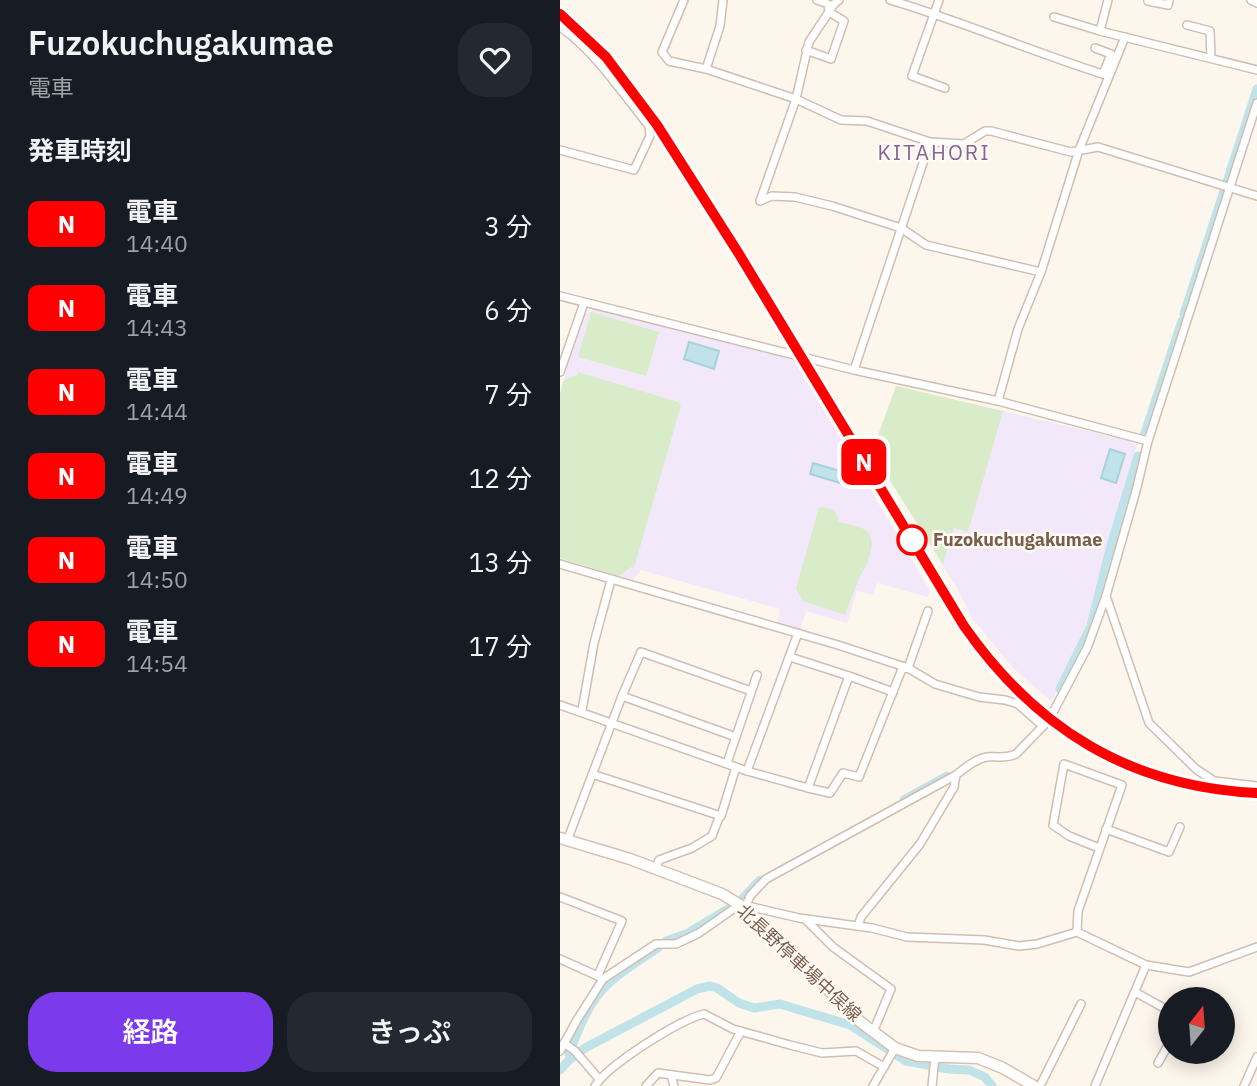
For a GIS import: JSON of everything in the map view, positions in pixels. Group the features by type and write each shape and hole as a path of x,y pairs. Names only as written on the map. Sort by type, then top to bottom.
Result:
{"main road":[{"name":"北長野停車場中俣線","path":"564,840 630,859 722,894 742,906 802,961 892,1052 918,1056 934,1063 978,1058 1003,1068 1034,1086"}],"street":[{"path":"684,0 662,52 669,61 706,69 796,99 841,120 867,121 930,142 964,144 985,131 992,131 1071,152 1098,147 1257,196"},
{"path":"706,69 720,26 723,0"},
{"path":"817,0 828,4 829,12"},
{"path":"839,0 806,50 796,99 760,201 772,196 795,197 832,206 901,228 926,245 1041,272"},
{"path":"890,0 934,13 1106,75"},
{"path":"922,9 925,0"},
{"path":"939,0 912,76 945,88"},
{"path":"1100,31 1108,0"},
{"path":"1148,1 1168,5 1169,0"},
{"path":"1251,0 1257,3"},
{"path":"806,50 831,59 844,21 829,12"},
{"path":"1054,17 1257,70"},
{"path":"1187,25 1210,31 1211,58"},
{"path":"560,27 576,37 649,127 650,136 634,170 560,150"},
{"path":"1106,75 1125,37"},
{"path":"998,401 1018,329 1041,272 1079,150 1106,75 1111,54 1095,48"},
{"path":"601,977 656,944 676,944 699,933 742,906 766,879 956,775 973,762 985,757 1010,757 1016,754 1049,720 1087,648 1106,596 1148,441 1257,103"},
{"path":"854,370 930,142"},
{"path":"560,296 854,370 998,401 1148,441"},
{"path":"560,372 584,303"},
{"path":"560,564 908,668 934,684 979,697 1006,700 1017,704 1043,726"},
{"path":"582,710 594,643 611,580"},
{"path":"1106,596 1149,723 1196,769 1214,781 1257,786"},
{"path":"908,668 928,611"},
{"path":"747,771 798,633"},
{"path":"564,840 641,652 751,691"},
{"path":"790,657 893,692"},
{"path":"560,705 582,710 747,771 830,793 844,772 859,777 902,669 908,668"},
{"path":"727,763 757,675"},
{"path":"808,788 849,676"},
{"path":"622,696 736,737"},
{"path":"1077,932 1078,911 1107,830 1122,785 1064,764 1053,825 1069,836 1100,848"},
{"path":"655,869 659,860 692,848 712,836 720,815 722,816 736,767"},
{"path":"592,774 720,815"},
{"path":"858,926 861,917 920,844 954,787 956,775"},
{"path":"1107,830 1169,852 1180,827"},
{"path":"560,897 622,921 570,1050 597,1083 637,1049 699,1014 741,1031 822,1053 856,1051 884,1067"},
{"path":"742,906 907,937 984,940 1018,946 1037,944 1077,932 1146,965 1189,972 1257,947"},
{"path":"806,919 833,947 891,989 873,1032"},
{"path":"560,958 601,977"},
{"path":"1095,1086 1146,965"},
{"path":"1135,992 1158,1005"},
{"path":"1040,1086 1081,1004"},
{"path":"646,1086 658,1073 711,1083 741,1031"},
{"path":"873,1086 892,1052"},
{"path":"1244,1086 1257,1057"},
{"path":"932,1086 934,1063"},
{"path":"671,1075 674,1086"}],"shaded area":[{"path":"597,308 794,360 930,591 928,597 877,583 873,595 857,591 847,623 806,611 800,630 777,624 780,609 641,570 633,580 560,558 560,394 580,316"},
{"path":"896,386 1130,441 1137,445 1088,620 1052,702 1012,667 972,618 958,590 872,452"}],"green space":[{"path":"591,312 659,332 646,376 578,357"},
{"path":"578,372 681,405 634,568 631,567 619,576 560,558 560,394 564,380 577,375"},
{"path":"896,386 1003,411 968,532 954,528 943,564 872,452"},
{"path":"819,508 835,510 839,522 867,531 872,541 868,560 845,615 803,601 796,588"}],"water":[{"path":"689,342 719,351 714,369 684,359"},
{"path":"1110,449 1125,454 1116,483 1101,478"},
{"path":"813,463 843,472 840,483 810,474"}],"waterway":[{"path":"1227,182 1257,89"},
{"path":"1184,314 1225,188"},
{"path":"1144,436 1182,321"},
{"path":"1060,689 1091,626 1110,549 1138,456"},
{"path":"904,800 947,776"},
{"path":"742,899 760,880"},
{"path":"666,941 686,934 731,907"},
{"path":"569,1054 596,997 610,982 659,947"},
{"path":"560,1070 585,1048 697,989 710,986 739,1003 754,1008 780,1004 850,1025 906,1061 969,1070 985,1077 992,1086"}],"railway":[{"path":"560,14 606,57 657,125 739,254 965,626 993,662 1023,694 1055,722 1090,746 1168,779 1211,788 1257,793"}],"train":[{"name":"N","path":"560,14 606,57 657,125 739,254 964,626 997,671 1049,720 1108,755 1143,770 1186,783 1257,793"}],"place":[{"name":"Fuzokuchugakumae","path":"912,540"}],"district":[{"name":"KITAHORI","path":"934,153"}]}
